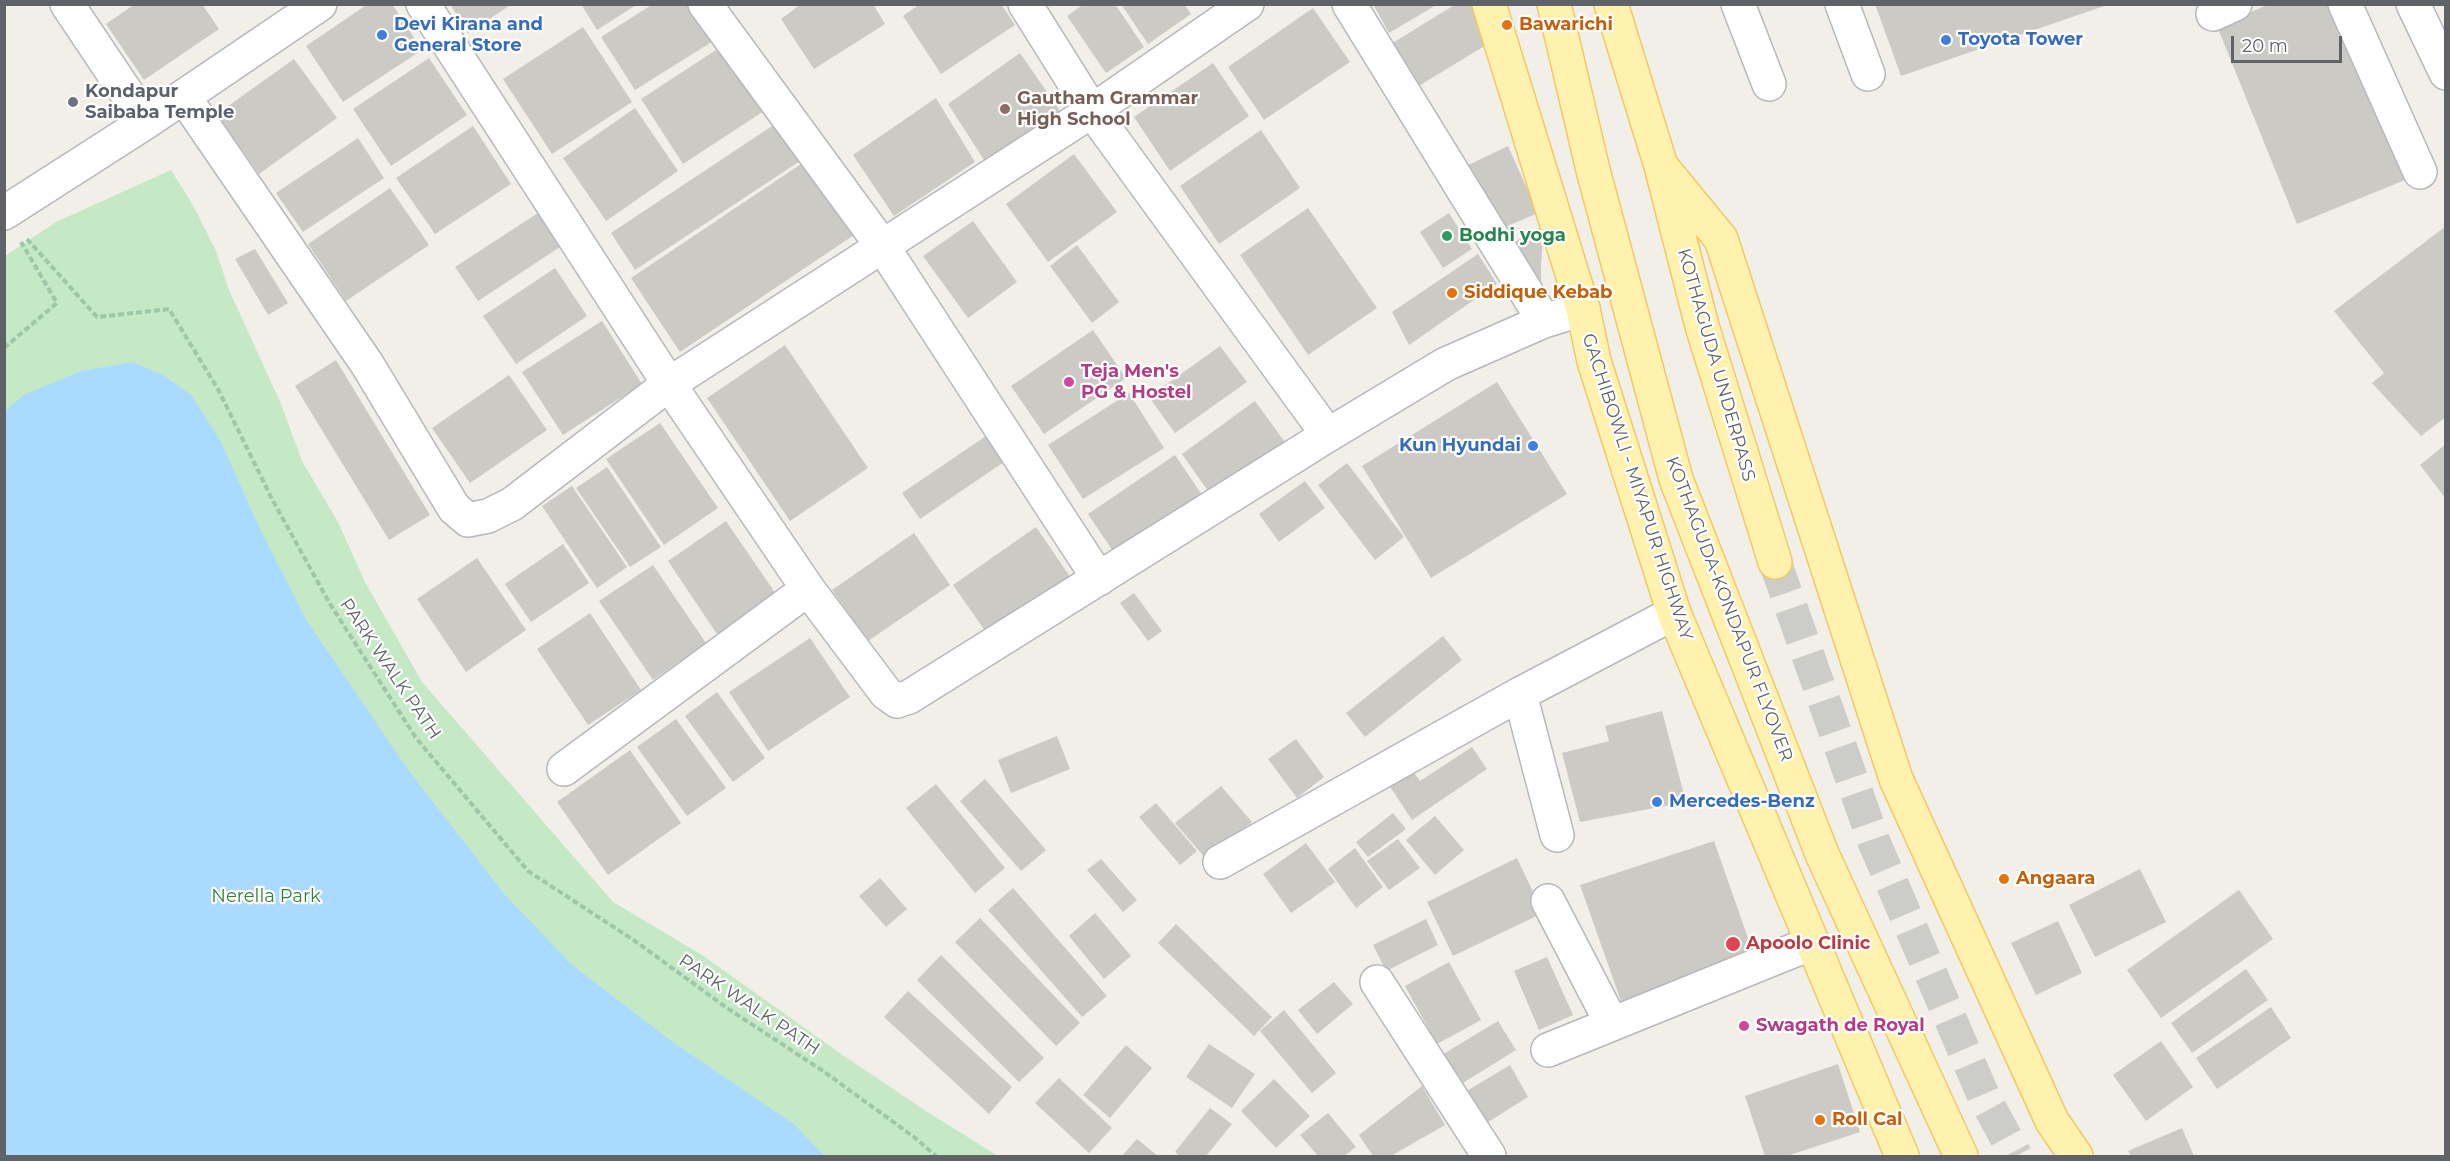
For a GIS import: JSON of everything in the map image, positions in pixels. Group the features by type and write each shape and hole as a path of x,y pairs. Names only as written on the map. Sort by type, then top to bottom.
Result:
{"main road":[{"name":"GACHIBOWLI - MIYAPUR HIGHWAY","path":"1490,4 1583,309 1594,361 1674,613 1902,1156"},
{"name":"KOTHAGUDA-KONDAPUR FLYOVER","path":"1554,4 1593,170 1676,478 1822,854 1961,1156"},
{"path":"1611,4 1661,166 1721,238 1896,779 2052,1121 2076,1156"},
{"name":"KOTHAGUDA UNDERPASS","path":"1661,166 1702,326 1775,562"}],"street":[{"path":"67,4 146,122"},
{"path":"14,226 146,122 320,4"},
{"path":"423,4 669,384 808,589 886,693 897,701 909,697 1328,435 1446,364 1544,321 1583,309"},
{"path":"705,4 883,247 1099,579"},
{"path":"1025,4 1092,111 1328,435"},
{"path":"184,97 367,364 454,508 468,520 488,516 512,504 669,384 1092,111 1247,4"},
{"path":"1349,4 1544,321"},
{"path":"1738,4 1769,84"},
{"path":"1842,4 1868,74"},
{"path":"2345,4 2420,172"},
{"path":"2413,4 2445,73"},
{"path":"564,769 808,589"},
{"path":"1220,862 1520,694 1674,613"},
{"path":"1520,694 1557,835"},
{"path":"1548,901 1612,1024"},
{"path":"1548,1050 1812,943"},
{"path":"1377,982 1489,1156"}],"path":[{"path":"4,348 57,303 14,226"},
{"name":"PARK WALK PATH","path":"14,226 97,317 169,309 219,391 272,499 330,604 416,738 528,871 635,941 727,1008 823,1071 915,1137 936,1156"}],"green space":[{"name":"Nerella Park","path":"171,170 194,207 216,251 229,290 281,404 302,461 338,522 365,582 422,682 613,902 702,955 844,1056 998,1156 5,1156 5,256 56,222"}],"water":[{"name":"Nerella Park","path":"133,362 163,375 191,395 220,440 259,527 307,621 409,771 505,895 571,964 671,1041 794,1124 824,1156 5,1156 5,411 24,395 81,371"}],"building":[{"path":"135,4 202,4 219,29 144,80 106,24"},
{"path":"368,4 392,4 422,50 343,102 306,46"},
{"path":"450,4 512,4 468,33"},
{"path":"581,4 638,4 597,30"},
{"path":"653,4 693,4 715,40 635,90 601,37"},
{"path":"801,4 873,4 885,24 814,69 781,19"},
{"path":"920,4 1001,4 1015,25 941,74 903,16"},
{"path":"1084,4 1115,4 1144,47 1106,73 1067,16"},
{"path":"1121,4 1184,4 1191,14 1148,44"},
{"path":"1373,4 1438,4 1389,33"},
{"path":"1456,4 1475,4 1496,39 1417,87 1391,44"},
{"name":"Toyota Tower","path":"1875,4 2107,4 2107,5 1901,76"},
{"path":"2270,4 2334,4 2405,180 2297,224 2217,26"},
{"path":"1313,8 1350,62 1264,120 1228,67"},
{"path":"583,27 632,102 552,154 503,79"},
{"path":"722,46 764,111 683,164 641,99"},
{"name":"Gautham Grammar High School","path":"1020,53 1062,114 986,163 948,104"},
{"path":"429,58 467,115 391,166 353,109"},
{"path":"294,59 337,118 259,174 217,114"},
{"path":"1213,63 1249,116 1170,171 1134,117"},
{"path":"936,98 975,162 894,216 853,155"},
{"path":"635,108 678,171 606,221 563,158"},
{"path":"775,124 800,161 635,270 611,233"},
{"path":"473,126 511,184 435,234 396,178"},
{"path":"1261,130 1300,188 1219,244 1180,186"},
{"path":"358,138 384,178 303,232 276,193"},
{"path":"1508,146 1538,213 1503,228 1462,168"},
{"path":"1074,154 1117,212 1048,262 1006,204"},
{"path":"804,162 854,235 680,352 631,278"},
{"path":"390,188 429,245 346,301 308,244"},
{"path":"1308,208 1377,308 1308,355 1240,255"},
{"path":"538,213 560,247 478,301 455,267"},
{"path":"1449,213 1472,249 1443,268 1420,232"},
{"path":"973,221 1017,282 968,318 923,256"},
{"path":"1544,225 1541,265 1541,308 1506,247"},
{"path":"2446,226 2446,417 2421,436 2372,383 2384,373 2334,311"},
{"path":"1077,245 1119,302 1092,323 1050,266"},
{"path":"255,249 288,303 268,315 235,259"},
{"path":"1478,254 1497,284 1409,345 1392,312"},
{"path":"555,268 587,316 516,364 483,316"},
{"path":"602,321 642,384 563,435 522,372"},
{"name":"Teja Men's PG & Hostel","path":"1093,330 1126,378 1044,434 1011,386"},
{"path":"785,345 868,468 790,521 707,398"},
{"path":"1220,346 1247,382 1175,433 1149,397"},
{"path":"336,360 430,515 389,540 295,386"},
{"path":"509,375 547,430 470,483 432,428"},
{"path":"1497,382 1567,494 1431,578 1362,466"},
{"path":"1129,393 1164,448 1083,499 1048,445"},
{"path":"1255,401 1287,445 1213,498 1182,454"},
{"path":"660,423 718,508 664,545 606,459"},
{"path":"989,434 1007,460 920,519 902,493"},
{"path":"2446,444 2446,499 2420,465"},
{"path":"1175,455 1204,498 1117,557 1088,514"},
{"path":"1347,463 1404,537 1375,560 1318,485"},
{"path":"607,467 661,547 630,567 576,488"},
{"path":"1305,481 1325,508 1279,542 1259,514"},
{"path":"572,486 627,567 597,588 542,506"},
{"path":"726,521 778,597 719,637 668,561"},
{"path":"1036,527 1071,578 988,635 953,585"},
{"path":"914,533 950,585 868,641 832,590"},
{"path":"563,544 589,583 531,622 505,584"},
{"path":"477,558 526,630 466,672 417,599"},
{"path":"653,565 706,643 653,680 599,601"},
{"path":"1134,593 1162,631 1148,641 1120,603"},
{"path":"590,613 641,690 588,725 537,649"},
{"path":"1443,636 1462,660 1365,737 1346,713"},
{"path":"810,638 850,697 768,751 729,692"},
{"path":"717,692 765,758 733,782 685,716"},
{"path":"1662,711 1686,802 1580,822 1562,753 1609,741 1605,726"},
{"path":"676,719 726,788 687,816 637,747"},
{"path":"1057,736 1070,769 1011,793 998,760"},
{"path":"1296,739 1324,777 1297,798 1268,759"},
{"path":"1472,747 1487,769 1412,820 1387,782 1410,767 1420,781"},
{"path":"630,750 681,823 608,875 557,802"},
{"path":"985,779 1046,850 1021,871 960,801"},
{"path":"936,784 1005,868 975,893 906,808"},
{"path":"1221,786 1252,822 1207,860 1175,823"},
{"path":"1156,803 1197,851 1180,865 1139,817"},
{"path":"1393,813 1406,829 1368,857 1356,842"},
{"path":"1435,816 1464,850 1435,875 1406,840"},
{"path":"1398,839 1420,868 1389,890 1367,861"},
{"path":"1714,841 1755,958 1622,1004 1580,885"},
{"path":"1306,843 1335,882 1291,913 1263,874"},
{"path":"1355,848 1383,887 1356,908 1328,869"},
{"path":"1517,858 1543,913 1453,956 1427,902"},
{"path":"1101,859 1137,900 1123,912 1087,870"},
{"path":"2140,869 2166,922 2095,957 2069,905"},
{"path":"880,878 907,909 886,927 859,896"},
{"path":"1013,888 1107,996 1082,1017 988,910"},
{"path":"2239,890 2273,939 2161,1018 2127,970"},
{"path":"1095,913 1131,956 1104,979 1069,936"},
{"path":"980,918 1080,1023 1056,1046 955,942"},
{"path":"1426,919 1438,945 1386,971 1373,945"},
{"path":"2058,921 2082,973 2036,995 2011,943"},
{"path":"1176,924 1272,1017 1254,1036 1158,943"},
{"path":"941,955 1044,1058 1019,1082 917,980"},
{"path":"1547,957 1573,1015 1539,1030 1514,971"},
{"path":"1449,962 1481,1020 1437,1044 1405,986"},
{"path":"2246,969 2268,1000 2192,1053 2171,1023"},
{"path":"1334,982 1353,1004 1317,1034 1298,1010"},
{"path":"908,991 1012,1087 989,1114 884,1017"},
{"path":"2271,1007 2291,1038 2217,1089 2196,1058"},
{"path":"1284,1010 1336,1073 1312,1093 1260,1031"},
{"path":"1498,1021 1516,1050 1458,1086 1440,1056"},
{"path":"2161,1041 2193,1087 2146,1121 2113,1075"},
{"path":"1209,1044 1255,1074 1232,1108 1186,1077"},
{"path":"1126,1045 1152,1068 1110,1118 1083,1095"},
{"path":"1838,1064 1860,1132 1787,1156 1765,1156 1745,1096"},
{"path":"1510,1065 1528,1097 1485,1124 1465,1092"},
{"path":"1059,1078 1112,1128 1089,1153 1035,1103"},
{"path":"1274,1079 1310,1116 1276,1148 1241,1111"},
{"path":"1422,1086 1445,1125 1391,1156 1373,1156 1359,1135"},
{"path":"1210,1108 1232,1124 1206,1156 1180,1156 1175,1152"},
{"path":"1328,1113 1356,1147 1344,1156 1318,1156 1300,1135"},
{"path":"2182,1128 2194,1156 2131,1156 2128,1151"},
{"path":"1137,1139 1158,1156 1122,1156"}],"tunnel":[{"path":"1775,562 1874,842 1984,1097 2016,1156"}],"place":[{"name":"Bawarichi","path":"1507,25"},
{"name":"Devi Kirana and General Store","path":"382,35"},
{"name":"Toyota Tower","path":"1946,40"},
{"name":"Kondapur Saibaba Temple","path":"73,102"},
{"name":"Gautham Grammar High School","path":"1005,109"},
{"name":"Bodhi yoga","path":"1447,236"},
{"name":"Siddique Kebab","path":"1452,293"},
{"name":"Teja Men's PG & Hostel","path":"1069,382"},
{"name":"Kun Hyundai","path":"1533,446"},
{"name":"Mercedes-Benz","path":"1657,802"},
{"name":"Angaara","path":"2004,879"},
{"name":"Apoolo Clinic","path":"1733,944"},
{"name":"Swagath de Royal","path":"1744,1026"},
{"name":"Roll Cal","path":"1820,1120"}]}
